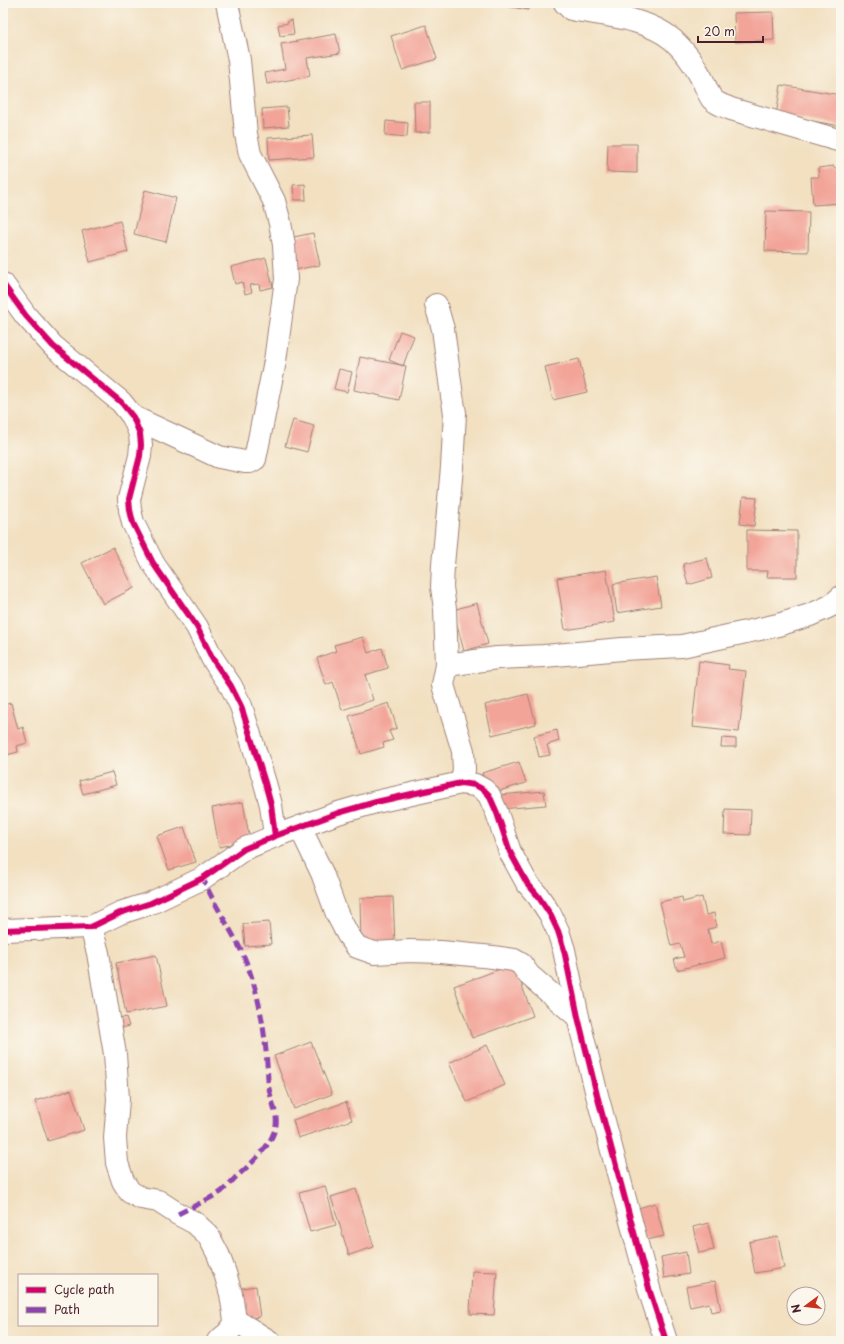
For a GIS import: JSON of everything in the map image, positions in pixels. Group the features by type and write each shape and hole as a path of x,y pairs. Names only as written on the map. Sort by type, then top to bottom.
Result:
{"street":[{"path":"133,417 219,457 245,462 250,462 255,459 275,361 286,278 284,245 274,201 250,154 246,134 239,60 227,3"},
{"path":"565,3 571,9 634,20 664,33 686,54 701,76 712,98 718,104 841,141"},
{"path":"3,284 26,316 53,346 121,402 133,417 140,434 141,445 140,456 133,478 129,499 133,523 153,564 197,627 212,658 231,686 241,706 271,805 275,836"},
{"path":"436,305 443,329 455,413 442,587 445,609 446,665 443,685 463,751 464,770 461,782"},
{"path":"446,665 497,658 682,646 778,625 810,615 826,608 841,597"},
{"path":"3,930 91,926 120,913 151,903 203,878 244,850 275,836 338,813 461,782 475,785 484,790 489,795 497,813 510,852 526,883 538,896 550,914 558,931 564,950 578,1017 650,1292 666,1341"},
{"path":"300,827 322,873 337,914 348,935 357,947 374,953 410,951 441,952 493,956 514,960 521,964 529,975 578,1017"},
{"path":"91,926 98,953 115,1054 118,1099 115,1138 117,1163 123,1181 130,1192 141,1198 158,1202 195,1223 208,1235 218,1254 225,1273 231,1294 235,1320 234,1325 228,1333 218,1341"},
{"path":"235,1320 269,1341"}],"building":[{"path":"501,3 530,3 528,10 500,5"},
{"path":"773,12 774,40 735,42 734,13"},
{"path":"292,20 294,34 280,36 278,25 288,23 288,21"},
{"path":"426,25 437,59 402,70 391,36"},
{"path":"336,34 340,53 307,58 310,76 267,84 265,73 285,69 281,44"},
{"path":"781,85 841,95 841,126 776,115"},
{"path":"414,102 430,102 430,132 415,133"},
{"path":"287,107 289,126 263,128 262,109"},
{"path":"386,121 408,123 407,137 385,135"},
{"path":"312,135 314,157 269,160 268,138"},
{"path":"608,144 637,144 637,173 607,172"},
{"path":"834,166 834,168 841,168 841,203 813,205 811,177 819,177 818,168"},
{"path":"305,184 306,200 294,200 293,185"},
{"path":"145,190 176,198 166,242 134,234"},
{"path":"766,211 809,212 808,252 765,251"},
{"path":"120,221 128,252 90,262 82,231"},
{"path":"313,233 320,265 295,270 289,238"},
{"path":"266,258 273,287 260,290 259,284 250,285 252,292 245,294 242,282 235,284 231,267"},
{"path":"400,331 414,336 403,366 389,360"},
{"path":"360,357 406,366 399,400 354,390"},
{"path":"579,359 587,392 553,400 545,367"},
{"path":"339,369 352,372 347,392 334,389"},
{"path":"293,420 314,426 307,452 285,446"},
{"path":"743,497 757,498 754,526 740,524"},
{"path":"747,530 797,531 797,577 767,577 768,571 747,571"},
{"path":"113,547 134,588 103,604 82,563"},
{"path":"707,558 712,578 688,585 683,564"},
{"path":"606,570 615,622 565,630 557,578"},
{"path":"656,577 661,606 617,613 613,584"},
{"path":"477,603 488,644 464,651 453,610"},
{"path":"363,637 368,653 382,648 388,668 365,675 373,700 342,710 333,682 326,685 317,658 336,651 334,645"},
{"path":"699,661 729,665 728,669 746,671 739,732 692,727"},
{"path":"528,694 536,724 492,735 485,705"},
{"path":"11,703 18,729 23,727 27,743 17,746 18,752 3,756 3,705"},
{"path":"389,703 397,728 389,731 393,740 383,743 384,747 361,754 349,716"},
{"path":"557,730 559,741 547,745 550,755 539,757 534,736"},
{"path":"722,738 736,739 736,747 721,747"},
{"path":"519,762 526,783 489,794 482,773"},
{"path":"112,772 116,785 83,794 79,781"},
{"path":"544,791 546,805 501,809 500,795"},
{"path":"243,802 250,841 219,847 212,808"},
{"path":"725,809 751,810 750,835 724,834"},
{"path":"184,827 196,862 169,870 157,836"},
{"path":"393,897 395,943 361,944 360,898"},
{"path":"682,897 683,902 702,897 706,915 714,913 717,927 708,929 711,944 721,941 725,958 677,970 674,959 684,957 680,944 671,946 660,902"},
{"path":"269,922 271,944 245,946 243,924"},
{"path":"156,955 167,1006 126,1014 116,963"},
{"path":"514,964 533,1016 472,1038 454,986"},
{"path":"126,1017 129,1026 116,1030 114,1021"},
{"path":"311,1042 332,1094 294,1109 274,1056"},
{"path":"487,1045 505,1085 467,1102 449,1063"},
{"path":"71,1090 84,1130 48,1141 35,1101"},
{"path":"346,1102 352,1120 298,1138 293,1120"},
{"path":"325,1186 336,1225 310,1232 299,1193"},
{"path":"356,1189 374,1247 349,1255 331,1197"},
{"path":"655,1203 664,1236 643,1241 635,1209"},
{"path":"708,1223 714,1250 699,1253 693,1227"},
{"path":"778,1236 784,1268 755,1273 749,1242"},
{"path":"686,1252 689,1274 664,1278 661,1257"},
{"path":"472,1271 497,1272 494,1315 470,1314"},
{"path":"715,1281 721,1310 711,1312 709,1303 690,1307 686,1287"},
{"path":"256,1286 260,1317 239,1319 235,1289"}],"marked path":[{"path":"178,1214 221,1192 266,1147 274,1133 276,1125 276,1114 268,1085 266,1049 262,1019 255,989 245,959 203,878"}],"cycle path":[{"path":"3,284 26,316 53,346 121,402 133,417 140,434 141,445 140,456 129,499 133,523 153,563 197,627 212,658 231,686 241,706 271,805 275,836"},
{"path":"3,930 91,927 120,913 151,903 203,878 244,849 338,813 376,802 461,783 475,785 484,790 489,795 497,813 510,852 527,883 550,914 558,931 564,950 578,1017 597,1095 650,1292 666,1341"}]}
